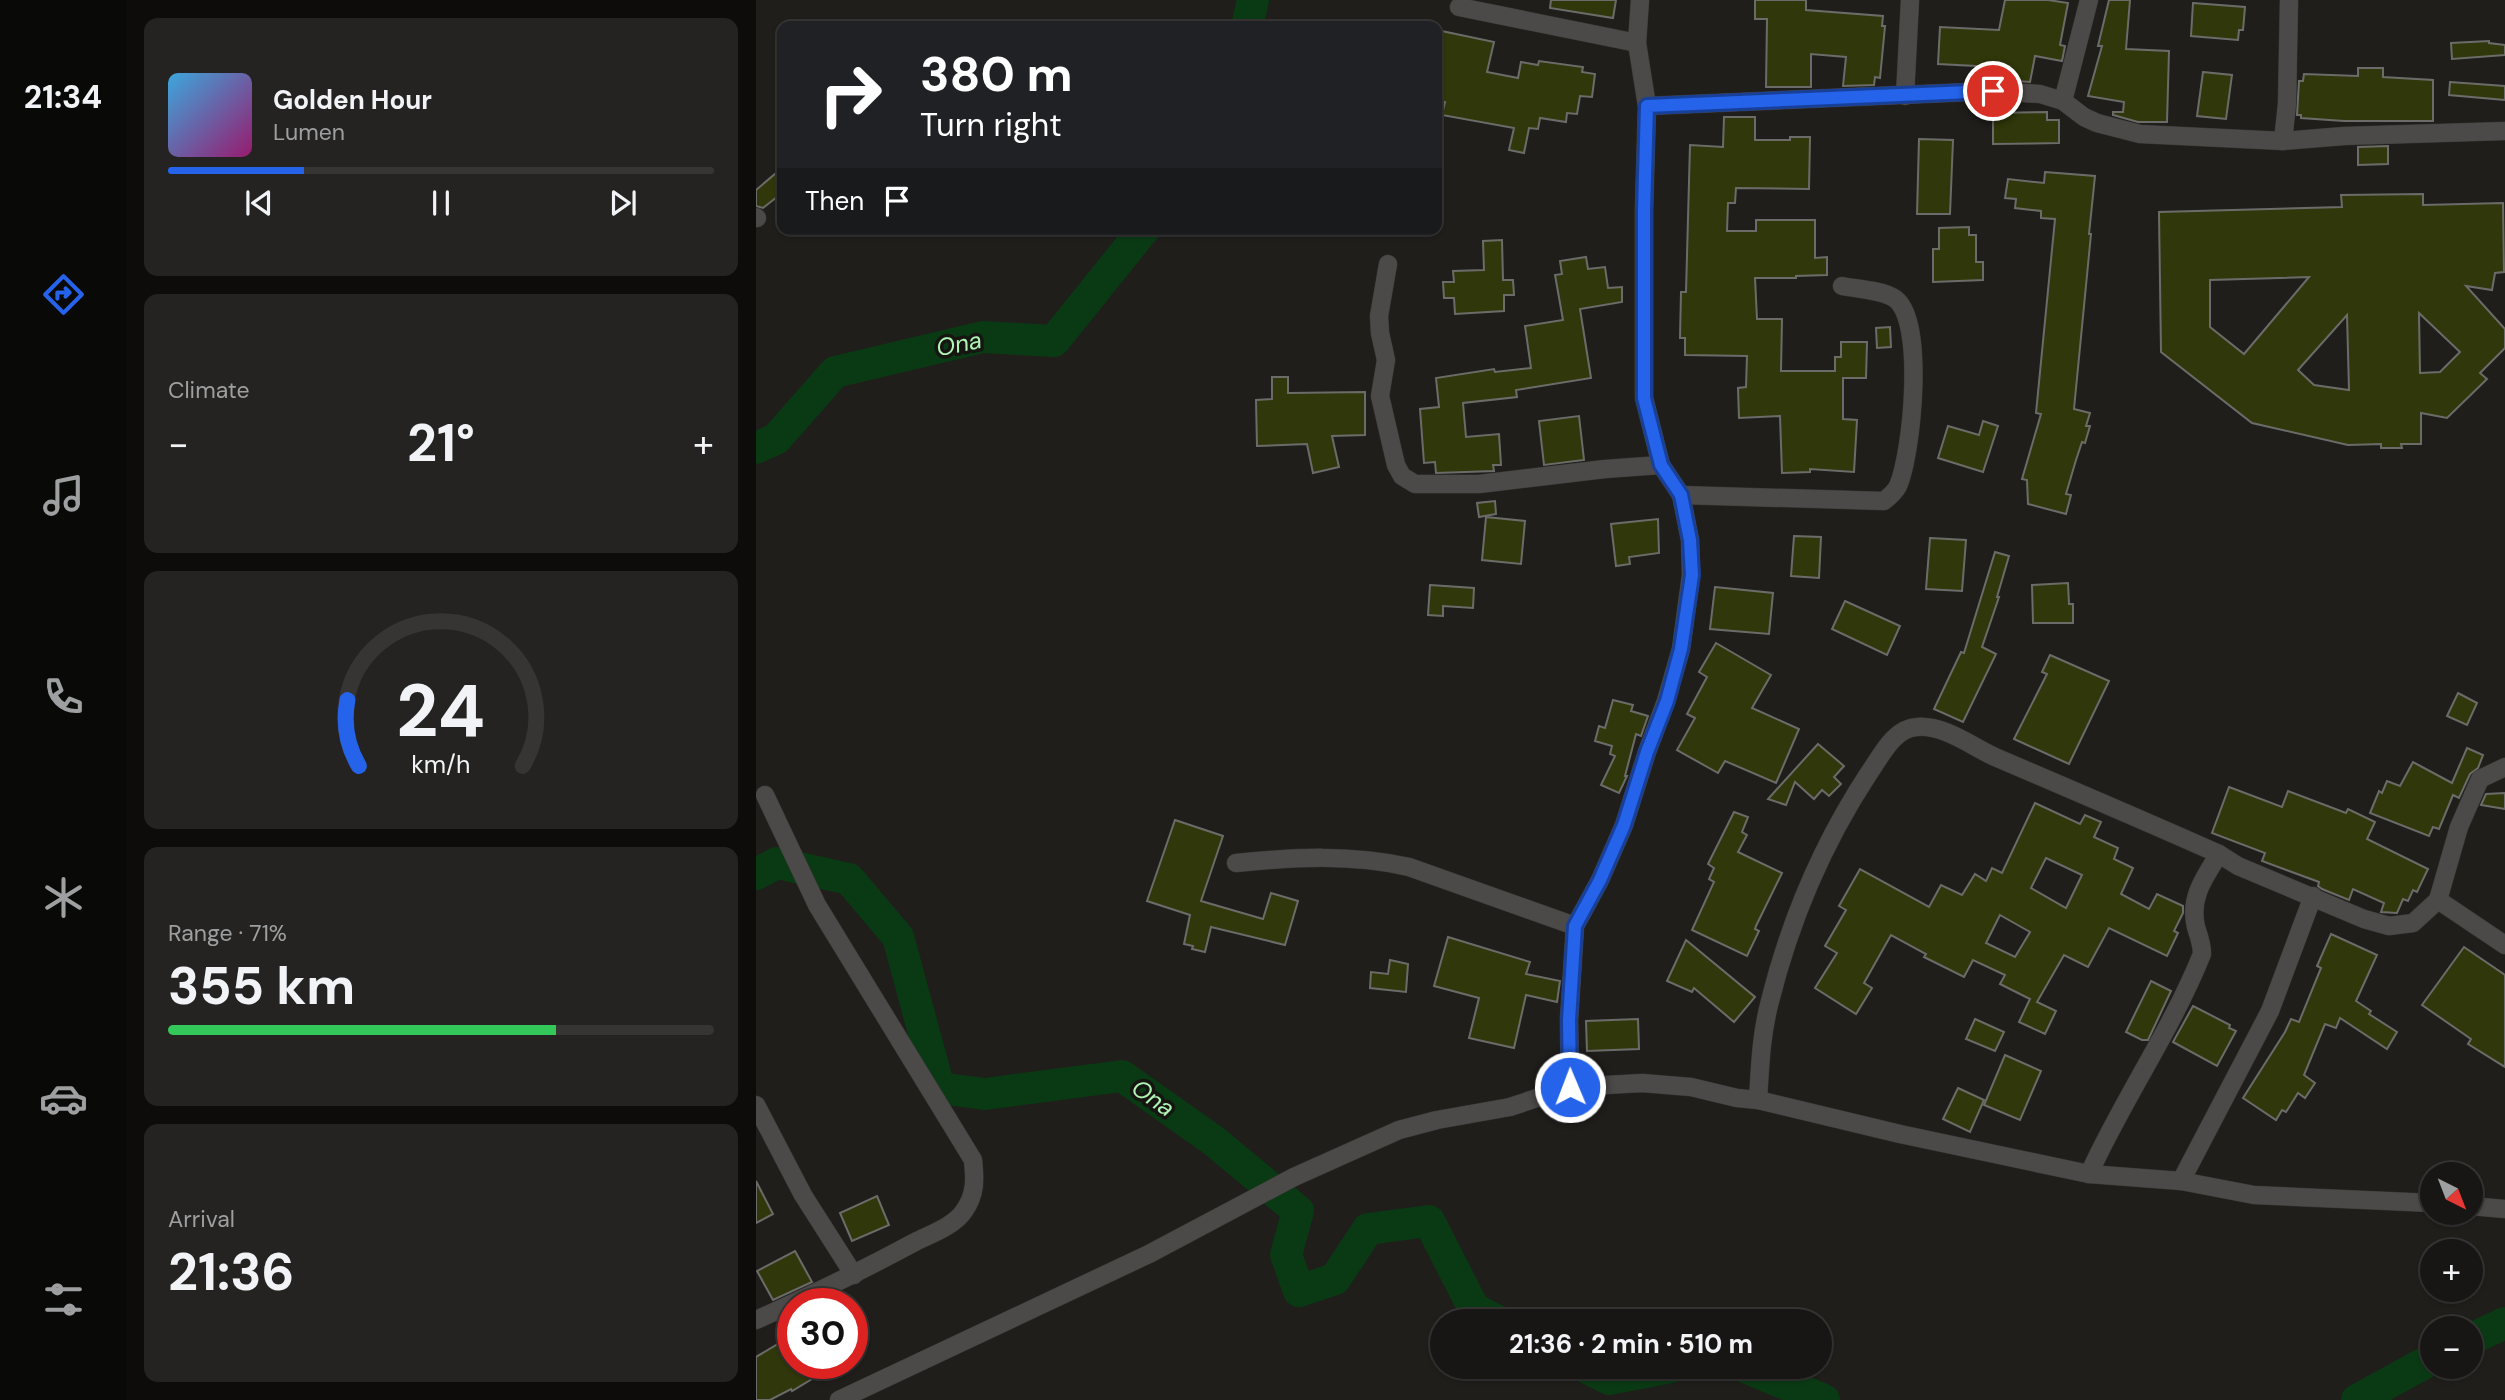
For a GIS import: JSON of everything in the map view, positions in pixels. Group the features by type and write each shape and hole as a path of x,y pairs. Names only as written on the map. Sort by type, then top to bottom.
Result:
{"street":[{"path":"1570,1087 1569,1020 1575,926 1600,880 1624,825 1647,752 1667,701 1681,649 1692,575 1690,540 1681,495 1661,465 1644,398 1647,106 1637,43 1640,0"},
{"path":"1905,96 1910,0"},
{"path":"2063,102 2089,0"},
{"path":"2283,141 2287,104 2289,0"},
{"path":"1459,7 1637,43"},
{"path":"1647,106 1993,91 2040,94 2063,102 2097,123 2140,134 2283,141 2344,136 2505,131"},
{"path":"1388,264 1380,316 1380,333 1386,360 1380,396 1396,465 1402,477 1415,484 1479,484 1579,471 1661,465"},
{"path":"1681,495 1884,501 1897,489 1906,462 1912,412 1912,354 1907,313 1895,299 1842,286"},
{"path":"1758,1100 1761,1048 1769,1005 1790,935 1816,867 1850,801 1891,740 1915,727 1940,730 1990,755 2219,854 2238,866 2364,919 2389,926 2413,923 2438,900 2459,827 2480,779 2505,767"},
{"path":"756,1320 854,1275 948,1225 963,1213 973,1196 975,1180 973,1160 817,905 765,795"},
{"path":"2089,1174 2110,1128 2121,1114 2197,967 2202,954 2202,942 2196,926 2194,896 2219,854"},
{"path":"1236,863 1302,858 1382,861 1409,867 1575,926"},
{"path":"2181,1181 2270,1011 2313,896"},
{"path":"2438,900 2505,945"},
{"path":"839,1400 1149,1254 1294,1177 1399,1130 1510,1107 1570,1087 1642,1083 1691,1087 2089,1174 2181,1181 2254,1195 2420,1202"},
{"path":"756,1105 803,1195 854,1275"},
{"path":"2483,1207 2505,1209"}],"building":[{"path":"1551,0 1616,0 1613,18 1550,8"},
{"path":"1755,0 1806,0 1806,10 1883,16 1882,26 1885,26 1880,78 1875,77 1874,85 1843,86 1846,57 1811,54 1811,87 1766,87 1767,19 1755,19"},
{"path":"2005,0 2068,3 2060,45 2065,46 2062,61 2035,56 2030,82 1992,79 1995,67 1938,64 1940,27 1999,30"},
{"path":"2109,0 2130,0 2126,49 2169,51 2167,122 2138,122 2113,115 2113,112 2123,112 2124,102 2088,96 2102,46 2098,46"},
{"path":"2193,3 2245,7 2243,30 2239,30 2238,40 2191,36"},
{"path":"1442,31 1494,42 1487,72 1518,78 1521,62 1538,65 1539,61 1583,67 1582,72 1595,74 1592,97 1580,96 1577,114 1567,113 1566,122 1540,118 1538,129 1529,128 1524,153 1509,150 1514,128 1442,115 1445,102 1442,102"},
{"path":"2489,41 2505,45 2505,55 2452,59 2451,43"},
{"path":"2358,68 2383,68 2383,77 2433,80 2433,121 2344,121 2301,118 2301,115 2297,115 2299,81 2303,81 2304,74 2358,76"},
{"path":"2203,72 2232,75 2226,119 2197,116"},
{"path":"2450,82 2505,86 2505,100 2449,95"},
{"path":"2047,112 2047,120 2059,120 2059,143 1993,144 1993,113"},
{"path":"1724,117 1755,117 1755,140 1810,137 1809,189 1736,188 1735,203 1728,203 1727,231 1756,231 1756,220 1815,220 1815,258 1827,257 1827,275 1755,278 1757,319 1782,319 1781,371 1835,371 1835,357 1841,357 1841,342 1867,342 1866,378 1843,378 1843,419 1857,420 1854,472 1810,469 1810,472 1782,473 1780,416 1739,418 1738,388 1746,387 1747,356 1685,355 1685,338 1680,338 1681,292 1686,292 1690,145 1723,147"},
{"path":"1919,139 1953,140 1950,214 1917,214"},
{"path":"2388,146 2388,164 2358,165 2358,147"},
{"path":"777,172 777,197 763,208 756,206 756,190"},
{"path":"2045,172 2095,176 2074,409 2090,413 2086,426 2090,426 2085,443 2082,442 2066,494 2071,495 2066,514 2028,504 2027,480 2022,479 2041,414 2036,413 2055,219 2041,218 2041,211 2015,208 2016,199 2005,198 2008,179 2044,183"},
{"path":"2423,194 2423,205 2503,203 2504,272 2495,273 2492,290 2466,286 2505,329 2505,348 2480,373 2487,379 2447,418 2421,413 2421,444 2401,444 2402,448 2381,448 2381,444 2348,445 2252,423 2161,352 2159,212 2342,207 2341,195","holes":["2309,277 2244,354 2210,327 2210,280","2419,313 2460,352 2440,372 2420,373","2347,315 2349,390 2314,385 2298,370"]},
{"path":"1969,227 1969,235 1976,235 1976,262 1983,262 1983,280 1933,282 1933,249 1939,249 1939,228"},
{"path":"1502,240 1503,280 1513,280 1514,295 1504,295 1504,311 1455,314 1454,298 1444,298 1443,282 1454,282 1453,271 1484,270 1483,241"},
{"path":"1586,257 1588,269 1605,267 1608,288 1622,287 1622,302 1580,309 1591,378 1516,390 1517,397 1463,403 1466,437 1499,434 1501,465 1493,465 1494,471 1436,473 1435,462 1424,463 1420,409 1439,407 1436,378 1494,369 1495,372 1531,368 1525,326 1563,320 1555,275 1562,274 1560,261"},
{"path":"1890,327 1891,347 1877,348 1876,328"},
{"path":"1272,377 1288,377 1288,393 1365,392 1365,435 1332,436 1339,467 1313,473 1307,444 1257,446 1256,400 1272,399"},
{"path":"1579,416 1584,460 1544,465 1539,421"},
{"path":"1983,421 1998,426 1983,472 1938,458 1948,426 1979,435"},
{"path":"1495,501 1496,514 1479,517 1477,503"},
{"path":"1486,517 1525,521 1521,564 1482,560"},
{"path":"1658,519 1659,553 1629,557 1630,564 1616,566 1611,524"},
{"path":"1794,536 1821,537 1819,578 1791,576"},
{"path":"1930,538 1966,540 1962,591 1926,589"},
{"path":"1995,552 2009,556 1982,647 1996,654 1963,722 1934,709 1961,652 1964,653"},
{"path":"2068,583 2069,604 2073,604 2073,623 2033,623 2032,585"},
{"path":"1430,585 1474,588 1473,608 1443,606 1443,616 1428,615"},
{"path":"1715,587 1773,593 1769,634 1710,629"},
{"path":"1845,601 1900,626 1887,655 1832,629"},
{"path":"1716,643 1771,675 1752,708 1799,729 1776,783 1725,761 1718,773 1677,750 1695,718 1687,714 1707,677 1699,672"},
{"path":"2050,655 2109,681 2069,764 2014,739 2047,674 2042,672"},
{"path":"2458,693 2477,703 2467,725 2447,716"},
{"path":"1613,700 1633,705 1631,711 1648,716 1641,736 1636,734 1627,776 1619,793 1601,785 1615,756 1610,754 1612,746 1595,741 1599,726 1605,728"},
{"path":"1818,744 1844,766 1834,777 1841,784 1829,796 1822,790 1814,799 1795,782 1786,805 1768,799"},
{"path":"2467,748 2483,755 2478,768 2470,774 2459,798 2453,795 2439,829 2433,827 2429,836 2370,813 2379,791 2382,793 2387,781 2400,786 2413,762 2452,783"},
{"path":"2229,787 2282,807 2288,791 2346,813 2348,809 2375,822 2367,839 2428,869 2417,892 2413,890 2408,901 2403,899 2397,913 2381,912 2384,903 2353,889 2349,900 2322,889 2318,886 2319,882 2262,861 2265,853 2212,833"},
{"path":"2505,793 2505,809 2481,805 2486,794"},
{"path":"2035,803 2080,824 2085,815 2101,822 2094,837 2118,848 2114,859 2133,868 2121,894 2149,909 2157,894 2183,906 2183,913 2174,931 2178,933 2167,956 2109,928 2088,967 2064,955 2037,1002 2056,1011 2045,1034 2019,1022 2030,999 2000,984 2005,975 1973,960 1964,977 1924,957 1926,954 1891,935 1864,983 1872,988 1856,1014 1815,988 1837,953 1825,946 1846,910 1839,906 1860,869 1929,907 1941,885 1962,895 1975,874 1986,881 1992,868 2002,873","holes":["2046,858 2082,875 2066,908 2031,888","2000,915 2030,932 2015,957 1986,943"]},
{"path":"1734,812 1748,817 1742,832 1747,835 1738,852 1782,873 1756,926 1755,929 1759,931 1747,956 1692,930 1714,882 1709,879 1714,868 1708,864"},
{"path":"1175,820 1223,836 1201,901 1263,919 1271,893 1298,901 1285,945 1211,927 1205,952 1184,944 1190,915 1147,901"},
{"path":"2331,934 2377,955 2356,1001 2371,1011 2369,1014 2397,1032 2387,1049 2340,1018 2336,1028 2325,1024 2304,1075 2315,1083 2305,1098 2298,1093 2286,1112 2282,1110 2276,1120 2243,1098 2291,1019 2299,1022 2321,968 2317,966"},
{"path":"1448,937 1530,962 1526,974 1560,981 1557,1002 1526,995 1514,1048 1469,1038 1479,998 1434,986"},
{"path":"1686,940 1755,997 1734,1022 1694,988 1692,992 1667,981"},
{"path":"2464,947 2505,975 2505,1067 2468,1044 2471,1039 2422,1005"},
{"path":"1390,960 1408,964 1406,992 1370,988 1371,972 1388,974"},
{"path":"2151,981 2171,991 2148,1040 2142,1040 2126,1032"},
{"path":"2193,1006 2230,1025 2229,1028 2236,1031 2217,1066 2173,1042"},
{"path":"1638,1019 1639,1049 1587,1051 1586,1021"},
{"path":"1975,1019 2004,1032 1995,1051 1966,1039"},
{"path":"2005,1055 2041,1071 2020,1120 1984,1105"},
{"path":"1958,1088 1984,1100 1970,1132 1943,1119"},
{"path":"756,1181 773,1214 756,1223"},
{"path":"877,1196 889,1225 852,1241 840,1213"},
{"path":"795,1251 812,1282 799,1288 777,1288 777,1298 773,1300 757,1271"},
{"path":"777,1345 777,1379 812,1379 770,1400 756,1400 756,1357"}],"waterway":[{"name":"Ona","path":"1248,21 1253,0"},
{"name":"Ona","path":"756,448 776,439 835,372 983,337 1054,341 1139,235"},
{"name":"Ona","path":"756,874 777,863 849,879 898,937 939,1088 985,1094 1122,1076 1214,1141 1298,1211 1286,1255 1299,1291 1335,1279 1368,1229 1429,1221 1474,1309"},
{"name":"Ona","path":"2483,1333 2505,1323"},
{"name":"Ona","path":"2357,1400 2420,1366"},
{"name":"Ona","path":"1774,1379 1824,1400"}],"route":[{"path":"1570,1087 1569,1020 1575,926 1600,880 1624,825 1647,752 1667,701 1681,649 1692,575 1690,540 1681,495 1661,465 1644,398 1647,106 1993,91"}]}
